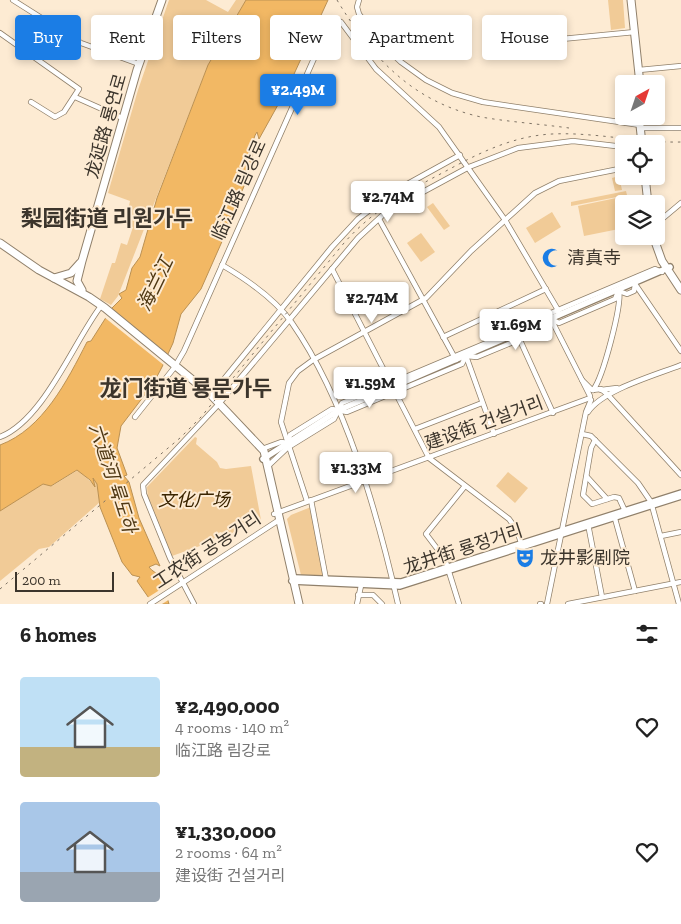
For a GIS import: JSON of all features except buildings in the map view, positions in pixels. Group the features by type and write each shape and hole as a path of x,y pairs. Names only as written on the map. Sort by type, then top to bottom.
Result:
{"highway":[{"name":"龙延路 룡연로","path":"89,297 77,284 80,260 120,116 158,0"},
{"name":"龙延路 룡연로","path":"76,270 137,64 162,0"},
{"path":"630,0 635,75"},
{"path":"633,32 639,75"},
{"path":"642,127 643,135"},
{"path":"0,243 46,275 56,278 102,308"},
{"path":"657,245 666,269 681,290"},
{"path":"659,245 666,269 681,284"},
{"path":"0,248 89,297 218,405 262,449 268,466 277,517"},
{"path":"46,275 65,272 80,260"},
{"path":"56,278 76,270 77,291"},
{"path":"172,365 211,394 218,405 265,458 298,604"}],"main road":[{"path":"265,458 288,445 339,410 396,389 455,358 466,356 518,337 551,319 559,312 636,284 666,269"},
{"name":"龙井街 룡정거리","path":"294,581 326,579 394,584 652,504 681,493"},
{"name":"龙井街 룡정거리","path":"614,516 625,511 681,496"},
{"name":"龙井街 룡정거리","path":"294,581 362,582"}],"street":[{"path":"13,0 22,2 81,44 137,64"},
{"path":"359,0 356,7 359,14 391,53 426,80 452,93 483,102 642,127 681,128"},
{"name":"临江路 림강로","path":"135,417 172,365 222,266 332,18 341,22 376,69 436,123 506,220 559,312"},
{"path":"0,32 14,45 75,85 79,90 63,113 55,117 31,102"},
{"path":"567,38 633,32"},
{"path":"639,70 681,66"},
{"path":"74,97 120,116"},
{"path":"194,604 170,558 143,487 218,405 332,269 379,218 406,199 468,167 518,148 551,142 573,141 615,146"},
{"path":"211,394 340,237 366,211 402,186 460,155"},
{"path":"326,579 309,500 281,422 286,389 298,371 313,360 424,300 471,251 506,220 529,196 547,186 568,179 615,170"},
{"path":"665,216 681,203"},
{"path":"379,218 455,358 510,333 518,337"},
{"path":"222,266 246,282 290,320 313,360 339,410 364,481 398,604"},
{"path":"332,269 396,389 429,458 512,523 522,544"},
{"path":"580,304 655,269 666,269"},
{"path":"636,284 681,351"},
{"path":"443,337 546,289"},
{"path":"551,319 559,323 615,299 618,291"},
{"path":"547,604 564,531 586,416 601,373 620,303 618,291"},
{"path":"0,437 14,429 38,403 102,308"},
{"path":"552,413 518,337 518,327 559,312"},
{"path":"551,319 591,398"},
{"path":"396,389 462,364 466,356"},
{"path":"466,356 494,434"},
{"path":"586,416 603,399 620,388 681,365"},
{"path":"601,373 603,399"},
{"path":"582,380 590,388 594,389 620,388"},
{"path":"613,401 614,394 620,388"},
{"path":"591,398 613,401 681,475"},
{"name":"建设街 건설거리","path":"277,517 309,500 591,398"},
{"path":"603,399 613,401"},
{"path":"415,429 482,403"},
{"path":"582,434 591,436 638,483 652,504 679,604"},
{"path":"595,440 591,448 583,495 592,504 618,498 625,511"},
{"path":"262,449 281,442 288,445"},
{"path":"268,466 288,445"},
{"path":"587,477 607,499"},
{"path":"459,604 441,553 426,534 465,486"},
{"path":"614,516 635,591"},
{"name":"工农街 공농거리","path":"150,604 277,517"},
{"path":"588,524 602,597"},
{"path":"661,536 681,532"},
{"path":"357,604 362,582"},
{"path":"568,604 681,582"},
{"path":"358,595 373,595 382,604"}],"green space":[{"path":"169,0 206,0 228,12 236,0 246,0 237,15 173,15 173,60 211,60 118,296 111,305 100,299 121,243 127,245 133,227 125,224 130,201 108,193 148,60 163,60 163,17"},
{"path":"608,0 623,0 625,28 611,30"},
{"path":"615,177 615,185 621,185 622,190 615,191 612,178"},
{"path":"626,191 627,195 615,195 615,197 571,206 571,202"},
{"path":"615,198 615,230 584,236 578,206"},
{"path":"433,203 450,226 444,230 427,207"},
{"path":"552,212 561,227 535,243 526,228"},
{"path":"421,233 435,252 421,262 407,243"},
{"name":"文化广场","path":"195,437 197,438 196,444 217,462 220,468 251,466 261,520 246,531 240,528 229,535 220,532 211,542 172,556 148,499 147,487"},
{"path":"78,470 93,484 93,478 97,484 100,502 49,547 39,549 0,581 0,511 43,484 52,486"},
{"path":"508,472 528,488 515,503 496,486"},
{"path":"311,507 324,578 302,579 287,519 291,515"}],"water":[{"path":"246,0 328,0 321,15 270,15 270,60 300,60 259,139 257,132 255,135 252,159 245,183 234,204 235,209 201,289 181,314 173,343 153,384 121,426 117,448 127,475 124,476 129,482 139,518 160,566 156,564 149,567 162,580 169,604 153,604 137,581 140,577 132,575 122,562 100,507 97,484 93,478 95,487 90,480 77,470 51,486 43,484 0,511 0,445 15,438 41,416 62,388 87,342 91,341 112,308 122,298 119,294 126,290 132,268 140,257 157,198 211,60 260,60 260,15 237,15"}],"pier":[{"path":"109,308 170,356 165,366 104,317"},
{"path":"166,586 170,599 162,604 150,604 147,598"}],"railway":[{"path":"337,0 350,21 380,59 415,89 435,101 481,117 569,128"},
{"path":"0,589 180,438 201,417 344,243 355,231 392,202 471,158 510,142 538,135 568,134 681,142"}],"place":[{"name":"清真寺","path":"552,258"},
{"name":"龙井影剧院","path":"525,558"}],"district":[{"name":"梨园街道 리원가두","path":"107,218"},
{"name":"龙门街道 룡문가두","path":"186,388"}],"water label":[{"name":"海兰江","path":"155,284"},
{"name":"六道河 륙도하","path":"113,478"}]}
